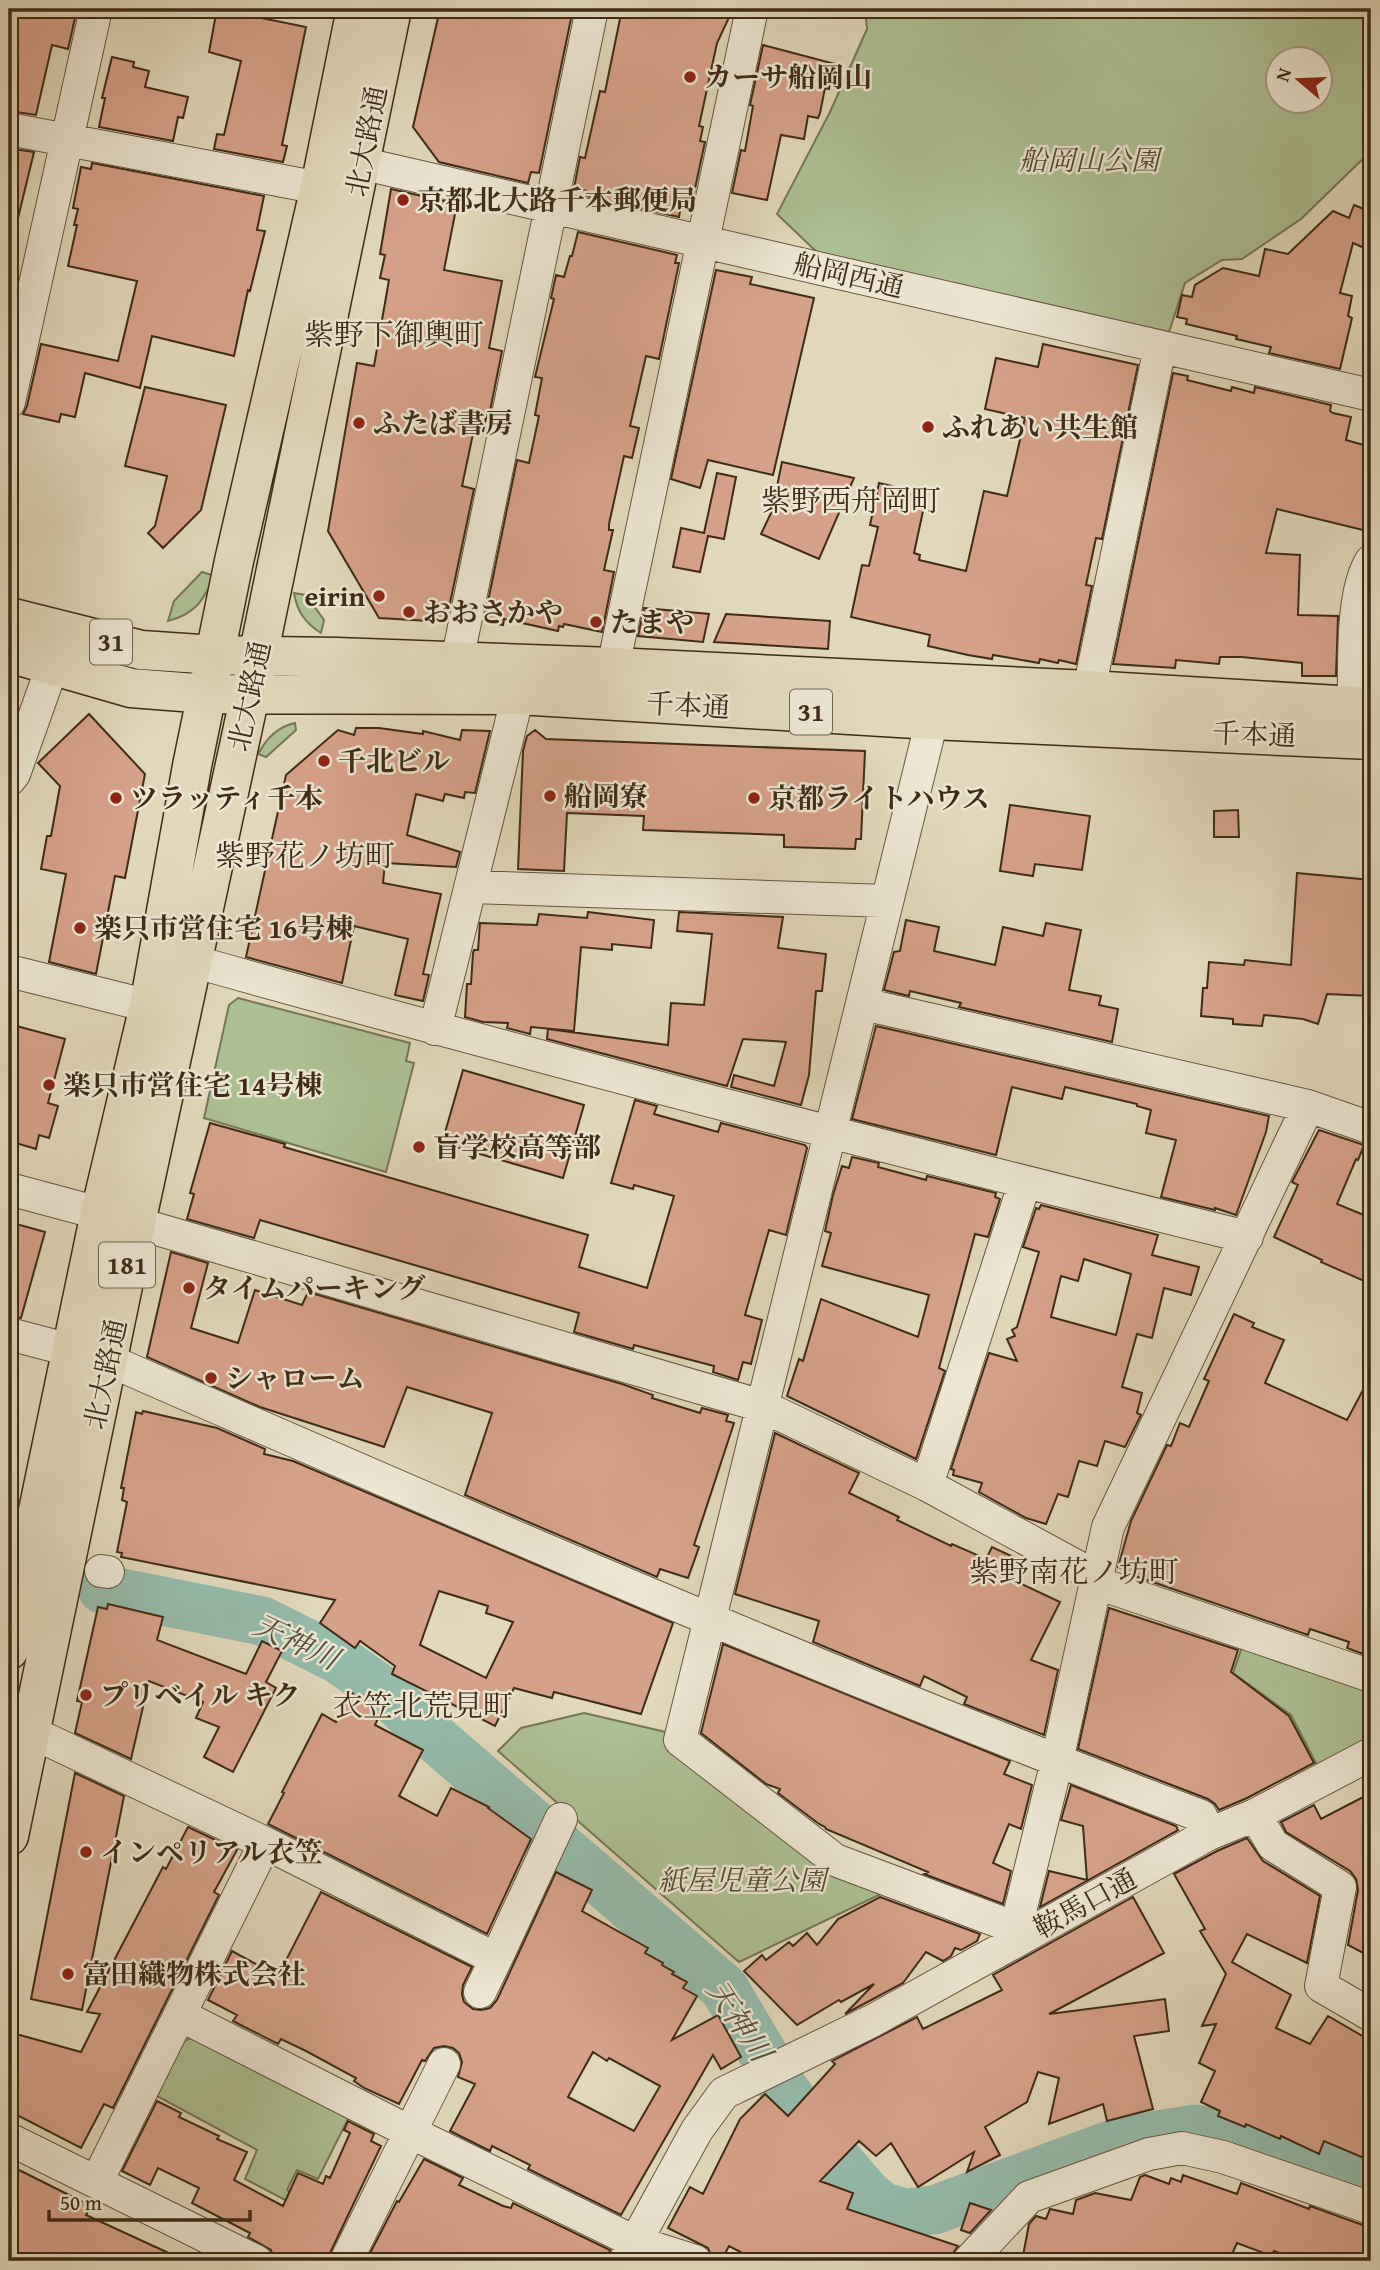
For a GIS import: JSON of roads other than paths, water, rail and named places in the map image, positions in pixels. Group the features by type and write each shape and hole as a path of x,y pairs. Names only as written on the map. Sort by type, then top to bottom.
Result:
{"main road":[{"name":"北大路通","path":"9,1650 71,1349 118,1218 192,961 250,695 341,175 356,9"},
{"name":"北大路通","path":"9,1836 20,1729 108,1360 118,1218 149,1006 215,654 341,175 392,9"},
{"name":"千本通","path":"9,617 141,650 613,667 1089,690 1362,723"},
{"name":"千本通","path":"9,653 131,688 208,694 518,695 932,720 1362,723"}],"street":[{"path":"9,402 96,9"},
{"path":"457,661 592,9"},
{"path":"613,667 752,9"},
{"name":"船岡西通","path":"9,129 66,141 341,175 551,207 1371,395"},
{"path":"1089,690 1160,347"},
{"path":"1362,723 1358,598 1365,571 1371,561"},
{"path":"9,780 14,774 52,667"},
{"path":"924,683 932,720 680,1740 835,1860 1016,1935 1098,1581 1108,1527 1308,1106"},
{"path":"435,1029 518,695"},
{"path":"470,887 887,901"},
{"path":"192,961 435,1029 1247,1237"},
{"path":"9,971 149,1006"},
{"path":"863,1004 1308,1106 1371,1129"},
{"path":"927,1485 1025,1182"},
{"path":"9,1189 118,1218 762,1406 927,1485 1098,1581 1371,1676"},
{"path":"9,1334 108,1360 710,1619 1057,1762 1201,1816 1209,1834"},
{"path":"20,1729 265,1843 496,1959"},
{"name":"鞍馬口通","path":"630,2252 711,2108 724,2092 872,2021 1016,1935 1209,1834 1255,1815 1371,1754"},
{"path":"1255,1815 1273,1845 1340,1887 1321,1986 1371,2015"},
{"path":"480,1992 556,1832"},
{"path":"97,2181 265,1843"},
{"path":"180,2015 410,2132 630,2252 695,2261"},
{"path":"346,2261 444,2063"},
{"path":"9,2139 256,2261"},
{"path":"969,2261 1029,2197 1149,2154 1182,2148 1223,2157 1371,2208"}],"waterway":[{"name":"天神川","path":"102,1589 262,1621 338,1659 386,1693 724,1988 784,2089 825,2145 868,2195 883,2207 905,2213 934,2210 1121,2141 1195,2129 1249,2140 1371,2186"}],"place":[{"name":"カーサ船岡山","path":"690,77"},
{"name":"京都北大路千本郵便局","path":"403,200"},
{"name":"ふたば書房","path":"359,423"},
{"name":"ふれあい共生館","path":"928,427"},
{"name":"eirin","path":"379,596"},
{"name":"おおさかや","path":"409,612"},
{"name":"たまや","path":"596,622"},
{"name":"千北ビル","path":"324,761"},
{"name":"船岡寮","path":"550,796"},
{"name":"ツラッティ千本","path":"116,798"},
{"name":"京都ライトハウス","path":"754,798"},
{"name":"楽只市営住宅 16号棟","path":"80,928"},
{"name":"楽只市営住宅 14号棟","path":"49,1085"},
{"name":"盲学校高等部","path":"419,1147"},
{"name":"タイムパーキング","path":"189,1288"},
{"name":"シャローム","path":"211,1378"},
{"name":"プリベイル キク","path":"86,1695"},
{"name":"インペリアル衣笠","path":"86,1852"},
{"name":"富田織物株式会社","path":"68,1974"}],"district":[{"name":"紫野下御輿町","path":"394,335"},
{"name":"紫野西舟岡町","path":"851,501"},
{"name":"紫野花ノ坊町","path":"305,856"},
{"name":"紫野南花ノ坊町","path":"1074,1572"},
{"name":"衣笠北荒見町","path":"423,1706"}],"park label":[{"name":"船岡山公園","path":"1089,160"},
{"name":"紙屋児童公園","path":"742,1880"}]}
